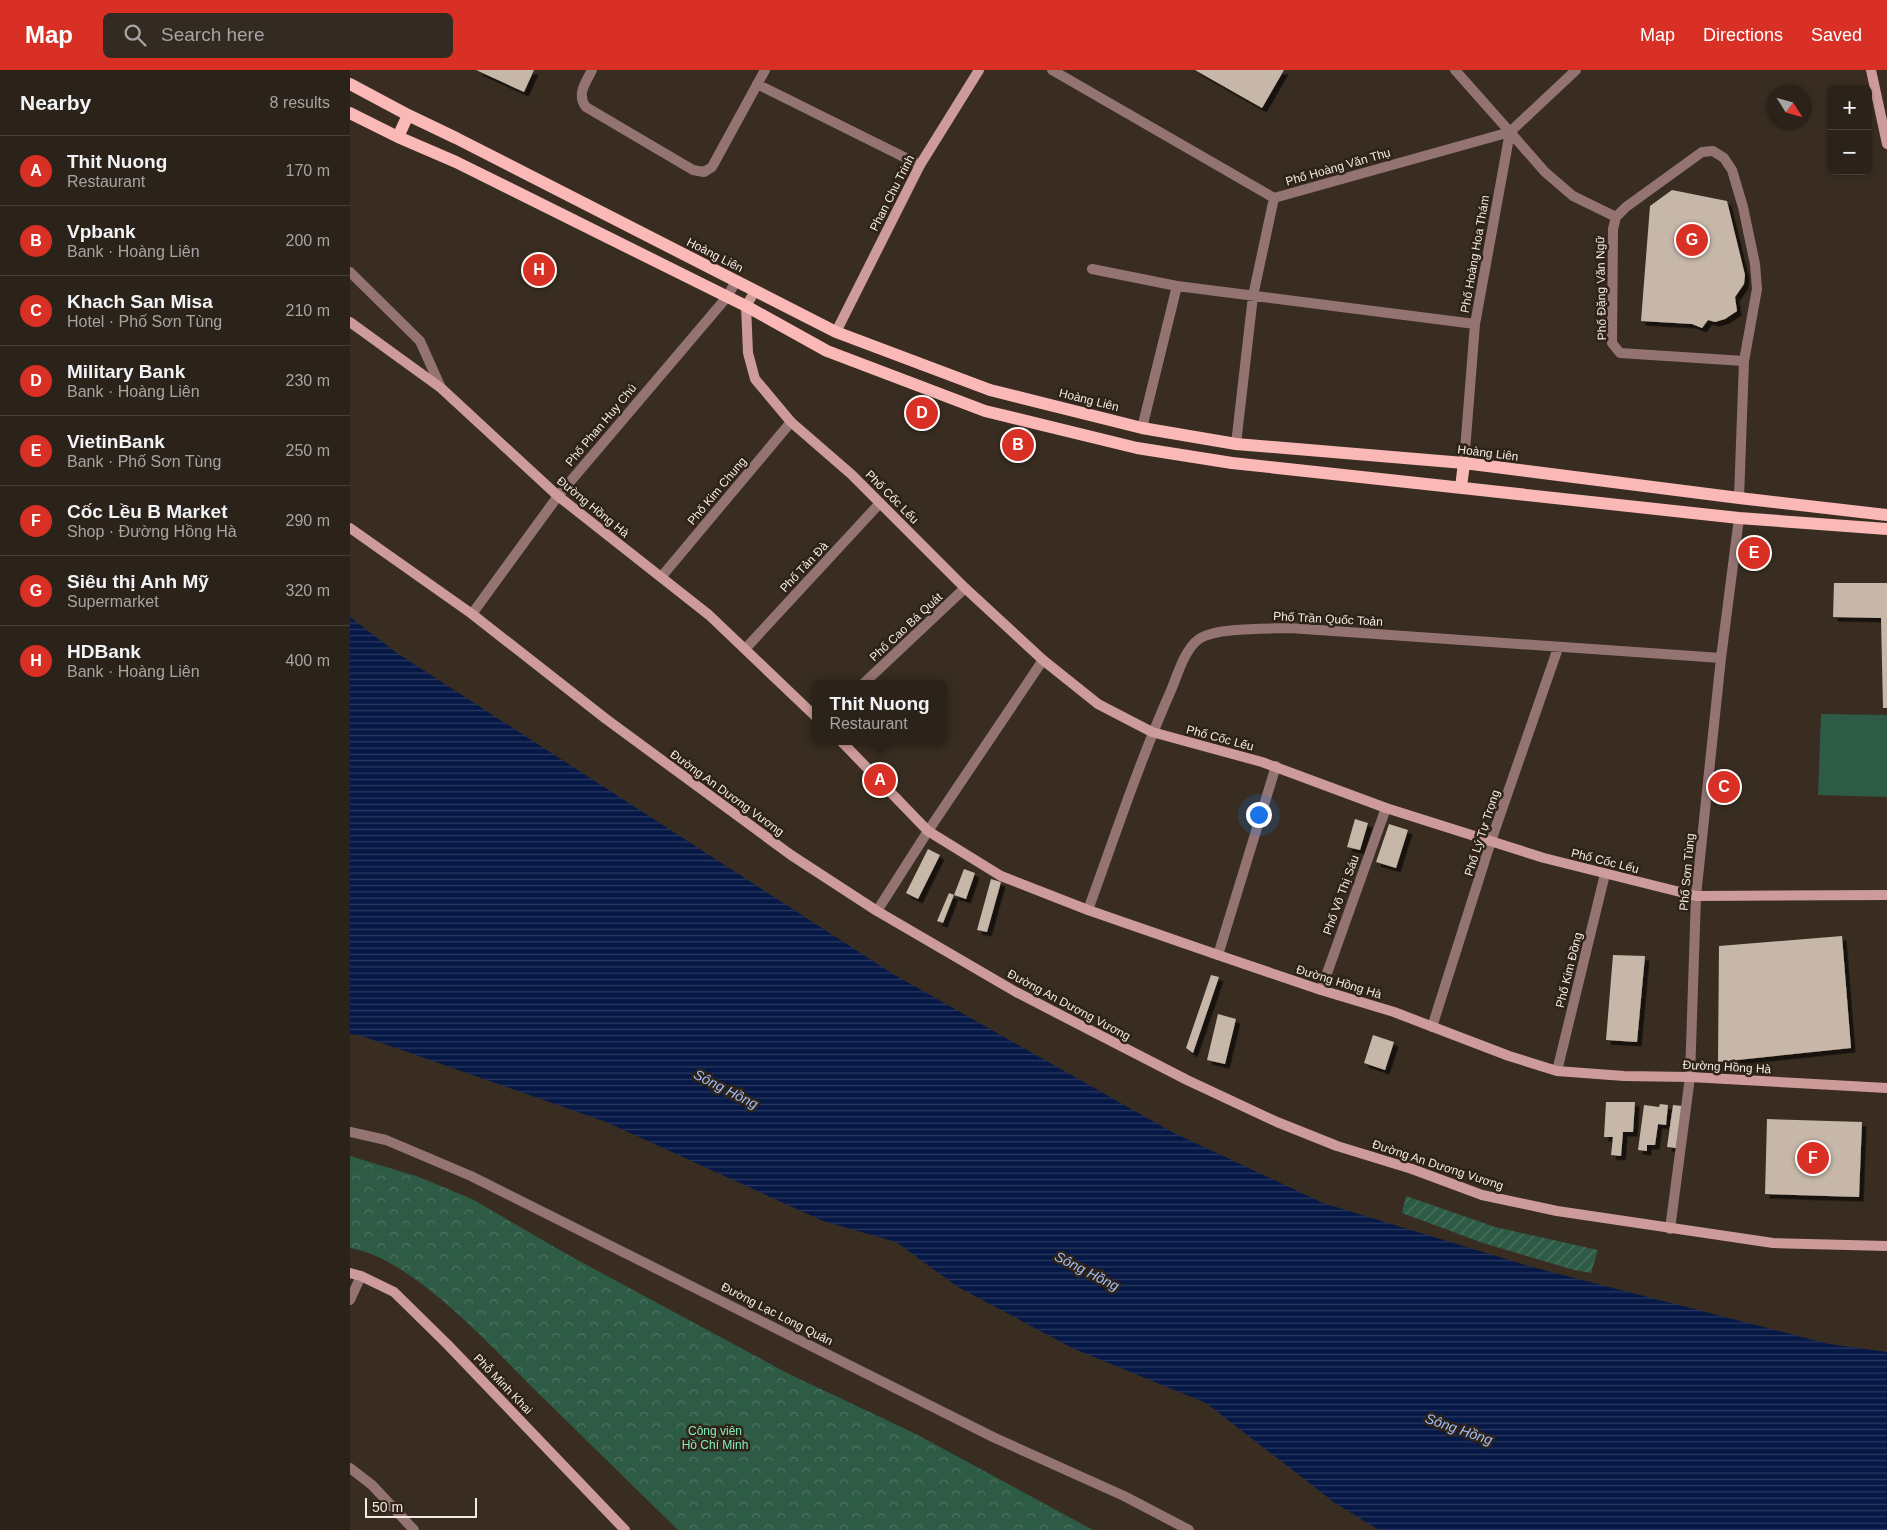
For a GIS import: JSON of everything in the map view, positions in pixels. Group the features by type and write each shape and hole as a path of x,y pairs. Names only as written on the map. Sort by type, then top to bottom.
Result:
{"main road":[{"name":"Hoàng Liên","path":"350,84 836,332 990,390 1142,428 1236,444 1464,463 1887,515"},
{"path":"350,114 456,162 746,306 827,351 985,411 1137,448 1232,463 1739,518 1887,529"},
{"path":"398,137 408,115"},
{"path":"827,351 836,332"},
{"path":"1232,463 1236,444"},
{"path":"1461,487 1464,463"},
{"path":"1739,498 1739,518"}],"street":[{"path":"592,70 582,90 583,103 586,107 698,172 704,172 712,167 765,70"},
{"name":"Phan Chu Trinh","path":"836,332 920,165 979,70"},
{"name":"Phố Hoàng Văn Thụ","path":"1052,70 1274,198 1510,132 1576,70"},
{"path":"1455,70 1545,172 1573,196 1616,217 1626,207 1702,152 1713,151 1724,158 1732,170 1755,264 1757,289 1744,361 1739,498"},
{"path":"1871,70 1887,144"},
{"path":"757,84 920,165"},
{"name":"Phố Hoàng Hoa Thám","path":"1464,463 1474,324 1510,132"},
{"path":"1236,444 1253,296 1274,198"},
{"name":"Phố Đặng Văn Ngữ","path":"1616,217 1613,229 1611,333 1612,344 1615,349 1620,353 1744,361"},
{"path":"1092,268 1177,286 1474,324"},
{"path":"350,272 420,341 441,388"},
{"name":"Phố Phan Huy Chú","path":"472,614 558,496 727,297 736,281"},
{"path":"1142,428 1177,286"},
{"path":"746,306 755,291"},
{"name":"Phố Cốc Lếu","path":"746,306 748,353 756,379 791,422 851,474 965,588 1043,660 1098,704 1152,732 1276,766 1386,808 1491,841 1605,874 1696,896 1887,895"},
{"name":"Đường Hồng Hà","path":"350,322 441,388 558,496 662,576 709,615 812,712"},
{"name":"Phố Kim Chung","path":"662,576 791,422"},
{"name":"Phố Tản Đà","path":"746,648 880,503"},
{"name":"Phố Sơn Tùng","path":"1670,1229 1690,1077 1696,896 1721,658 1739,518"},
{"name":"Đường An Dương Vương","path":"350,528 472,614 606,719 791,855 877,910 1051,1010 1188,1080 1277,1122 1337,1146 1412,1169 1482,1195 1557,1211 1773,1243 1887,1246"},
{"name":"Phố Cao Bá Quát","path":"868,680 965,588"},
{"name":"Phố Trần Quốc Toản","path":"1088,910 1152,732 1191,647 1200,638 1228,630 1290,628 1721,658"},
{"name":"Phố Lý Tự Trọng","path":"1432,1027 1491,841 1558,648"},
{"path":"877,910 1043,660"},
{"name":"Đường Hồng Hà","path":"845,745 928,831 1001,876 1088,910 1218,955 1321,990 1394,1012 1509,1056 1557,1071 1624,1076 1690,1077 1887,1088"},
{"path":"1218,955 1276,766"},
{"name":"Phố Võ Thị Sáu","path":"1321,990 1386,808"},
{"name":"Phố Kim Đồng","path":"1557,1071 1605,874"},
{"name":"Đường Lạc Long Quân","path":"350,1132 386,1140 471,1176 995,1438 1124,1496 1188,1530"},
{"name":"Phỗ Minh Khai","path":"350,1273 361,1276 394,1292 625,1530"},
{"path":"350,1300 361,1276"},
{"path":"350,1468 372,1485 414,1530"}],"green space":[{"path":"1821,714 1887,715 1887,797 1818,795"},
{"name":"Công viên Hồ Chí Minh","path":"350,1156 419,1177 472,1199 570,1256 789,1374 914,1433 1093,1530 678,1530 450,1307 400,1269 375,1256 350,1248"},
{"path":"1406,1196 1495,1227 1598,1250 1591,1273 1574,1270 1483,1243 1402,1213"}],"water":[{"name":"Sông Hồng","path":"350,617 397,653 893,974 1172,1132 1323,1203 1532,1267 1829,1344 1887,1352 1887,1530 1379,1530 1335,1503 1206,1403 1072,1348 958,1287 896,1242 823,1221 606,1122 359,1035 350,1034"}],"building":[{"path":"476,70 534,70 524,92"},
{"path":"1195,70 1284,70 1262,108"},
{"path":"1672,190 1727,201 1745,275 1744,284 1735,297 1737,311 1725,319 1715,322 1708,320 1702,328 1692,324 1641,321 1650,206"},
{"path":"1834,583 1887,583 1887,708 1883,708 1881,618 1833,617"},
{"path":"1355,819 1368,823 1360,850 1347,847"},
{"path":"1389,824 1408,830 1396,868 1376,862"},
{"path":"928,849 940,855 918,899 906,893"},
{"path":"964,869 975,873 966,899 954,895"},
{"path":"991,879 1001,882 987,932 977,930"},
{"path":"949,893 954,895 943,923 937,921"},
{"path":"1842,936 1851,1048 1718,1062 1719,946"},
{"path":"1613,955 1645,956 1637,1042 1606,1040"},
{"path":"1211,975 1219,977 1193,1053 1186,1048"},
{"path":"1218,1014 1236,1019 1225,1064 1207,1060"},
{"path":"1373,1035 1394,1042 1385,1070 1364,1063"},
{"path":"1606,1102 1635,1102 1633,1132 1623,1132 1621,1156 1611,1155 1613,1137 1604,1137"},
{"path":"1660,1104 1668,1105 1666,1125 1658,1124 1655,1145 1647,1145 1647,1151 1638,1150 1644,1105 1659,1107"},
{"path":"1673,1105 1682,1106 1676,1148 1667,1147"},
{"path":"1767,1119 1862,1122 1859,1197 1765,1194"}],"place":[{"name":"Siêu thị Anh Mỹ","path":"1692,240"},
{"name":"HDBank","path":"539,270"},
{"name":"Military Bank","path":"922,413"},
{"name":"Vpbank","path":"1018,445"},
{"name":"VietinBank","path":"1754,553"},
{"name":"Thit Nuong","path":"880,780"},
{"name":"Khach San Misa","path":"1724,787"},
{"name":"Cốc Lều B Market","path":"1813,1158"}]}
